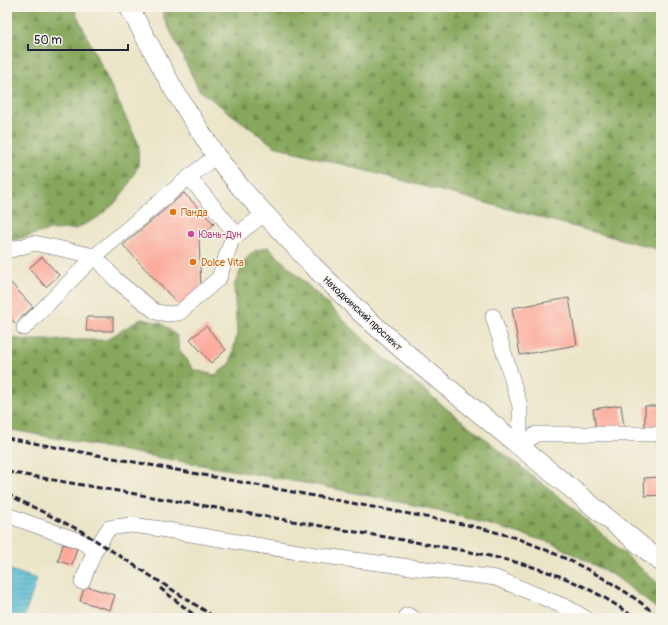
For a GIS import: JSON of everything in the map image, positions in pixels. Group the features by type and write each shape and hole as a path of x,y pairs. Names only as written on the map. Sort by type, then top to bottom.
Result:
{"main road":[{"name":"Находкинский проспект","path":"129,7 174,90 216,156 241,188 313,266 368,319 413,359 661,562"}],"street":[{"path":"24,328 95,256 216,156"},
{"path":"189,177 237,235"},
{"path":"7,251 34,243 95,256 116,280 156,312 168,314 179,313 218,278 232,239 264,214"},
{"path":"493,316 520,406 520,447"},
{"path":"520,447 536,434 661,434"},
{"path":"7,515 82,542 94,550"},
{"path":"82,582 94,550 109,528 130,525 316,554 496,578 568,608 585,618"}],"green space":[{"path":"7,7 73,7 139,145 138,166 128,186 115,203 97,218 75,229 50,230 7,242"},
{"path":"161,7 448,7 456,10 459,7 661,7 661,250 274,146 199,90 164,18"},
{"path":"268,247 375,350 442,405 567,503 661,586 661,612 615,576 552,543 438,510 316,485 7,429 7,337 25,340 106,340 141,319 161,323 177,336 179,349 194,370 215,375 230,364 237,334 234,286 245,260 254,251"}],"water":[{"path":"7,569 37,579 24,618 7,618"}],"building":[{"path":"184,193 214,224 199,239 201,290 181,307 123,245"},
{"path":"42,257 59,275 46,287 29,268"},
{"path":"7,279 33,307 15,323 7,315"},
{"path":"569,298 577,345 520,355 512,308"},
{"path":"87,317 113,317 113,331 86,331"},
{"path":"206,326 226,350 211,363 190,339"},
{"path":"621,405 624,427 596,431 593,409"},
{"path":"645,406 661,406 660,428 645,427"},
{"path":"661,477 661,495 645,496 644,478"},
{"path":"63,544 77,548 72,565 58,561"},
{"path":"85,586 115,595 110,610 80,601"}],"railway":[{"path":"7,438 468,525 498,533 535,545 573,562 627,593 660,618"},
{"path":"7,472 461,550 505,560 537,568 560,576 615,604 635,618"},
{"path":"7,494 81,531 216,618"},
{"path":"160,588 198,618"}],"place":[{"name":"Панда","path":"173,212"},
{"name":"Юань-Дун","path":"191,234"},
{"name":"Dolce Vita","path":"193,262"}]}
